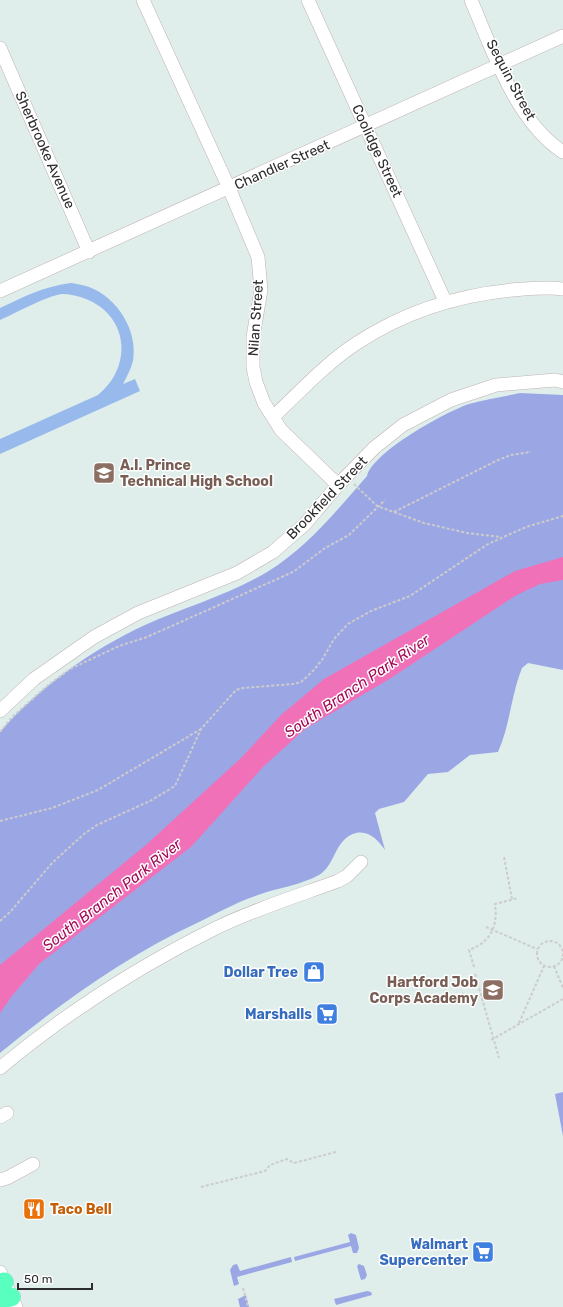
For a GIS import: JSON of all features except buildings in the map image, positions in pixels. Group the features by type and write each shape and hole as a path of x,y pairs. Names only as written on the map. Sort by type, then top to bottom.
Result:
{"street":[{"name":"Nilan Street","path":"143,0 229,188 258,257 261,290 253,337 253,367 256,382 264,403 281,430 343,481"},
{"name":"Coolidge Street","path":"308,0 445,301"},
{"name":"Sequin Street","path":"471,0 500,65 522,107 538,129 563,152"},
{"name":"Chandler Street","path":"0,291 90,252 366,127 563,36"},
{"name":"Sherbrooke Avenue","path":"0,48 90,252"},
{"path":"273,417 328,365 357,343 388,325 445,301 498,291 553,288 563,289"},
{"name":"Brookfield Street","path":"0,710 34,679 94,637 138,613 237,573 273,552 305,524 374,448 403,425 445,403 496,386 555,380 563,382"},
{"path":"0,1068 74,1012 145,966 238,918 338,881 355,869 361,862"},
{"path":"0,1180 7,1178 33,1164"}],"path":[{"path":"394,512 511,454 531,452"},
{"path":"343,481 377,506 424,524 467,533 502,537"},
{"path":"0,732 12,717 47,686 70,669 119,646 147,637 293,572 325,548 349,535 377,506 385,500"},
{"path":"0,921 11,911 52,863 84,834 97,825 150,802 175,786 201,729 236,690 301,682 322,660 334,639 348,624 371,611 410,596 469,556 502,537 526,527 563,516"},
{"path":"0,822 52,808 98,790 201,729"},
{"path":"504,857 512,899"},
{"path":"474,967 470,950 484,942 494,930 496,921 495,904 518,898"},
{"path":"486,927 537,949"},
{"path":"549,941 560,945 563,957 561,961 554,966 544,966 537,958 537,949 540,944 549,941"},
{"path":"519,1024 544,966"},
{"path":"554,966 563,988"},
{"path":"475,974 492,1039 499,1058"},
{"path":"438,1000 464,994 462,991"},
{"path":"492,1039 563,999"},
{"path":"201,1187 266,1171 270,1165 287,1159 294,1163 336,1152"},
{"path":"243,1288 248,1307"}],"shaded area":[{"path":"71,283 87,286 99,292 117,307 124,317 129,327 134,350 133,361 123,384 135,379 140,391 0,454 0,439 98,395 109,384 117,371 121,357 121,343 118,329 111,317 100,307 86,299 68,294 55,295 0,320 0,308 43,289"},
{"path":"520,393 563,395 563,670 528,663 522,668 518,678 505,732 498,752 470,755 448,772 428,774 404,802 379,809 375,813 385,850 377,840 365,833 361,832 349,836 339,846 325,871 319,875 305,881 242,901 145,950 70,999 0,1053 0,732 48,685 85,658 145,625 238,587 267,572 282,562 321,528 367,476 372,466 382,456 411,434 458,408 481,401"},
{"path":"563,1092 563,1136 555,1094"},
{"path":"351,1233 356,1235 359,1248 357,1253 353,1253 351,1246 295,1261 294,1257 350,1242 348,1235"},
{"path":"291,1257 292,1262 237,1277 239,1284 234,1286 230,1270 233,1265 237,1264 240,1271"},
{"path":"359,1264 364,1266 367,1275 365,1279 361,1280 357,1266"},
{"path":"367,1291 371,1292 372,1295 336,1305 334,1299"},
{"path":"246,1295 249,1307 240,1307 238,1299"}],"water":[{"name":"South Branch Park River","path":"563,557 563,580 540,584 515,596 391,678 305,729 263,767 191,847 39,964 0,1013 0,965 147,844 241,758 281,715 324,679 515,571"}],"place":[{"name":"A.I. Prince Technical High School","path":"104,473"},
{"name":"Dollar Tree","path":"314,972"},
{"name":"Hartford Job Corps Academy","path":"493,990"},
{"name":"Marshalls","path":"327,1014"},
{"name":"Taco Bell","path":"34,1209"},
{"name":"Walmart Supercenter","path":"483,1252"}]}
